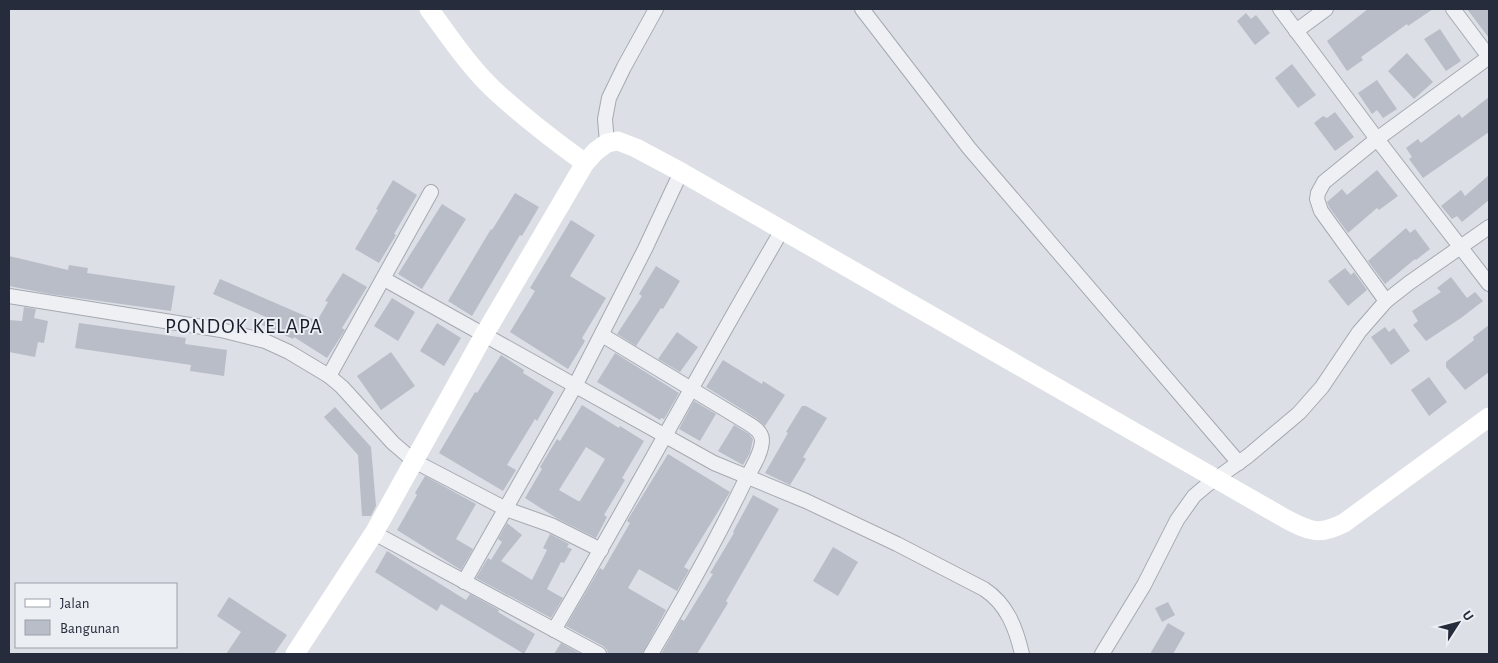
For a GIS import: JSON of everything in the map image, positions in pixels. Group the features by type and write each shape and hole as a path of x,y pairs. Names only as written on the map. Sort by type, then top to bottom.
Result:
{"street":[{"path":"428,9 466,60 492,88 550,137 585,163"},
{"path":"607,142 604,120 609,98 656,9"},
{"path":"862,9 969,148 1239,463"},
{"path":"1280,9 1489,284"},
{"path":"1296,31 1326,9"},
{"path":"1386,301 1321,211 1317,199 1320,187 1324,182 1377,139 1489,57 1453,9"},
{"path":"295,654 374,532 484,335 585,163 607,142 625,142 681,172 1286,520 1311,530 1325,531 1344,523 1489,417"},
{"path":"464,582 576,386 645,249 681,172"},
{"path":"329,376 431,192"},
{"path":"1102,654 1144,585 1184,508 1199,490 1239,463 1312,399 1359,332 1386,301 1489,227"},
{"path":"554,630 782,230"},
{"path":"384,279 714,464 806,501 888,540 994,595 1007,612 1022,654"},
{"path":"9,296 244,334 265,341 290,352 342,386 393,443 414,461 506,509 551,525 601,550"},
{"path":"602,335 753,427 762,439 747,478 726,519 651,654"},
{"path":"374,532 599,654"}],"building":[{"path":"1368,9 1433,9 1408,26 1407,24 1361,57 1363,60 1347,71 1327,41"},
{"path":"1467,9 1489,9 1489,38"},
{"path":"1246,13 1251,19 1256,15 1270,33 1255,45 1237,21"},
{"path":"1440,29 1461,61 1446,71 1424,39"},
{"path":"1407,53 1433,82 1414,99 1388,71"},
{"path":"1292,64 1316,95 1298,108 1275,78"},
{"path":"1377,80 1397,109 1383,118 1377,110 1372,114 1358,93"},
{"path":"1489,97 1489,132 1423,178 1409,159 1412,157 1406,148 1418,139 1421,143 1459,114 1462,118"},
{"path":"1335,112 1354,137 1335,151 1314,123 1323,116 1327,118"},
{"path":"1377,170 1398,196 1379,210 1377,208 1348,233 1327,202 1342,189 1347,195"},
{"path":"1489,175 1489,200 1462,222 1457,216 1452,219 1441,206 1461,190 1465,196"},
{"path":"393,180 417,195 379,263 355,249"},
{"path":"515,193 539,207 522,236 520,235 472,316 448,301"},
{"path":"442,204 466,219 422,289 398,274"},
{"path":"571,220 595,235 570,276 606,298 582,338 585,341 568,369 510,332 535,291 530,288"},
{"path":"1406,228 1410,233 1415,229 1430,249 1385,284 1368,261"},
{"path":"9,256 68,270 69,265 88,268 87,273 175,286 171,311 50,294 9,286"},
{"path":"656,266 680,281 663,309 661,308 636,346 617,334 642,296 639,294"},
{"path":"1345,268 1351,275 1354,272 1367,290 1348,306 1328,281"},
{"path":"343,273 367,287 342,328 345,330 327,358 294,337 293,339 262,325 266,317 213,294 220,279 317,321 328,302 325,301"},
{"path":"1451,277 1467,298 1475,292 1483,301 1426,341 1413,325 1418,321 1412,311 1441,292 1437,288"},
{"path":"392,298 415,312 398,341 374,326"},
{"path":"24,307 36,309 34,318 48,321 44,343 38,342 35,357 9,352 9,320 22,321"},
{"path":"79,323 186,338 185,344 227,350 224,376 190,371 191,365 75,348"},
{"path":"437,323 461,338 444,366 420,351"},
{"path":"1489,325 1489,372 1465,390 1446,367 1446,362 1474,340 1473,337"},
{"path":"1385,327 1389,332 1394,328 1410,351 1391,365 1371,337"},
{"path":"677,332 698,347 680,372 658,359"},
{"path":"391,352 415,386 381,410 357,376"},
{"path":"615,353 679,393 664,419 661,418 660,420 597,382"},
{"path":"501,355 524,370 523,373 554,392 507,465 516,470 503,491 439,453 475,392 477,393"},
{"path":"723,360 762,384 763,381 785,395 765,426 756,418 706,387"},
{"path":"1429,377 1447,402 1429,416 1411,390"},
{"path":"694,401 716,414 700,441 679,429"},
{"path":"582,405 644,441 622,478 625,480 604,515 607,517 596,538 558,519 525,498 542,469 540,467 557,439 560,441","holes":["586,447 605,459 580,501 559,490"]},
{"path":"802,406 806,406 827,418 803,457 806,459 790,485 765,473"},
{"path":"335,407 371,447 376,506 371,516 362,516 358,455 324,417"},
{"path":"734,425 749,434 753,439 750,453 743,465 718,451"},
{"path":"668,454 730,492 684,567 689,570 677,591 639,569 628,588 666,610 642,654 608,654 603,646 566,626 600,568 603,570 630,523 627,521"},
{"path":"425,476 476,504 456,539 473,549 461,570 397,530 417,495 415,493"},
{"path":"753,495 779,509 726,601 728,603 697,654 661,654 681,619 684,621 713,574 710,573 734,533"},
{"path":"507,523 522,535 501,561 532,580 547,550 543,548 550,534 569,544 567,547 572,549 564,563 561,562 547,589 563,598 551,618 476,578 488,558 491,560 502,542 498,539"},
{"path":"833,547 858,562 838,596 813,581"},
{"path":"387,551 466,600 470,594 499,610 498,612 535,634 524,654 441,604 437,611 375,572"},
{"path":"229,597 287,635 274,654 226,654 241,632 217,616"},
{"path":"1168,602 1175,615 1162,622 1155,608"},
{"path":"1168,623 1185,633 1173,654 1150,654"},
{"path":"561,643 581,654 554,654"}],"district":[{"name":"PONDOK KELAPA","path":"244,326"}]}
